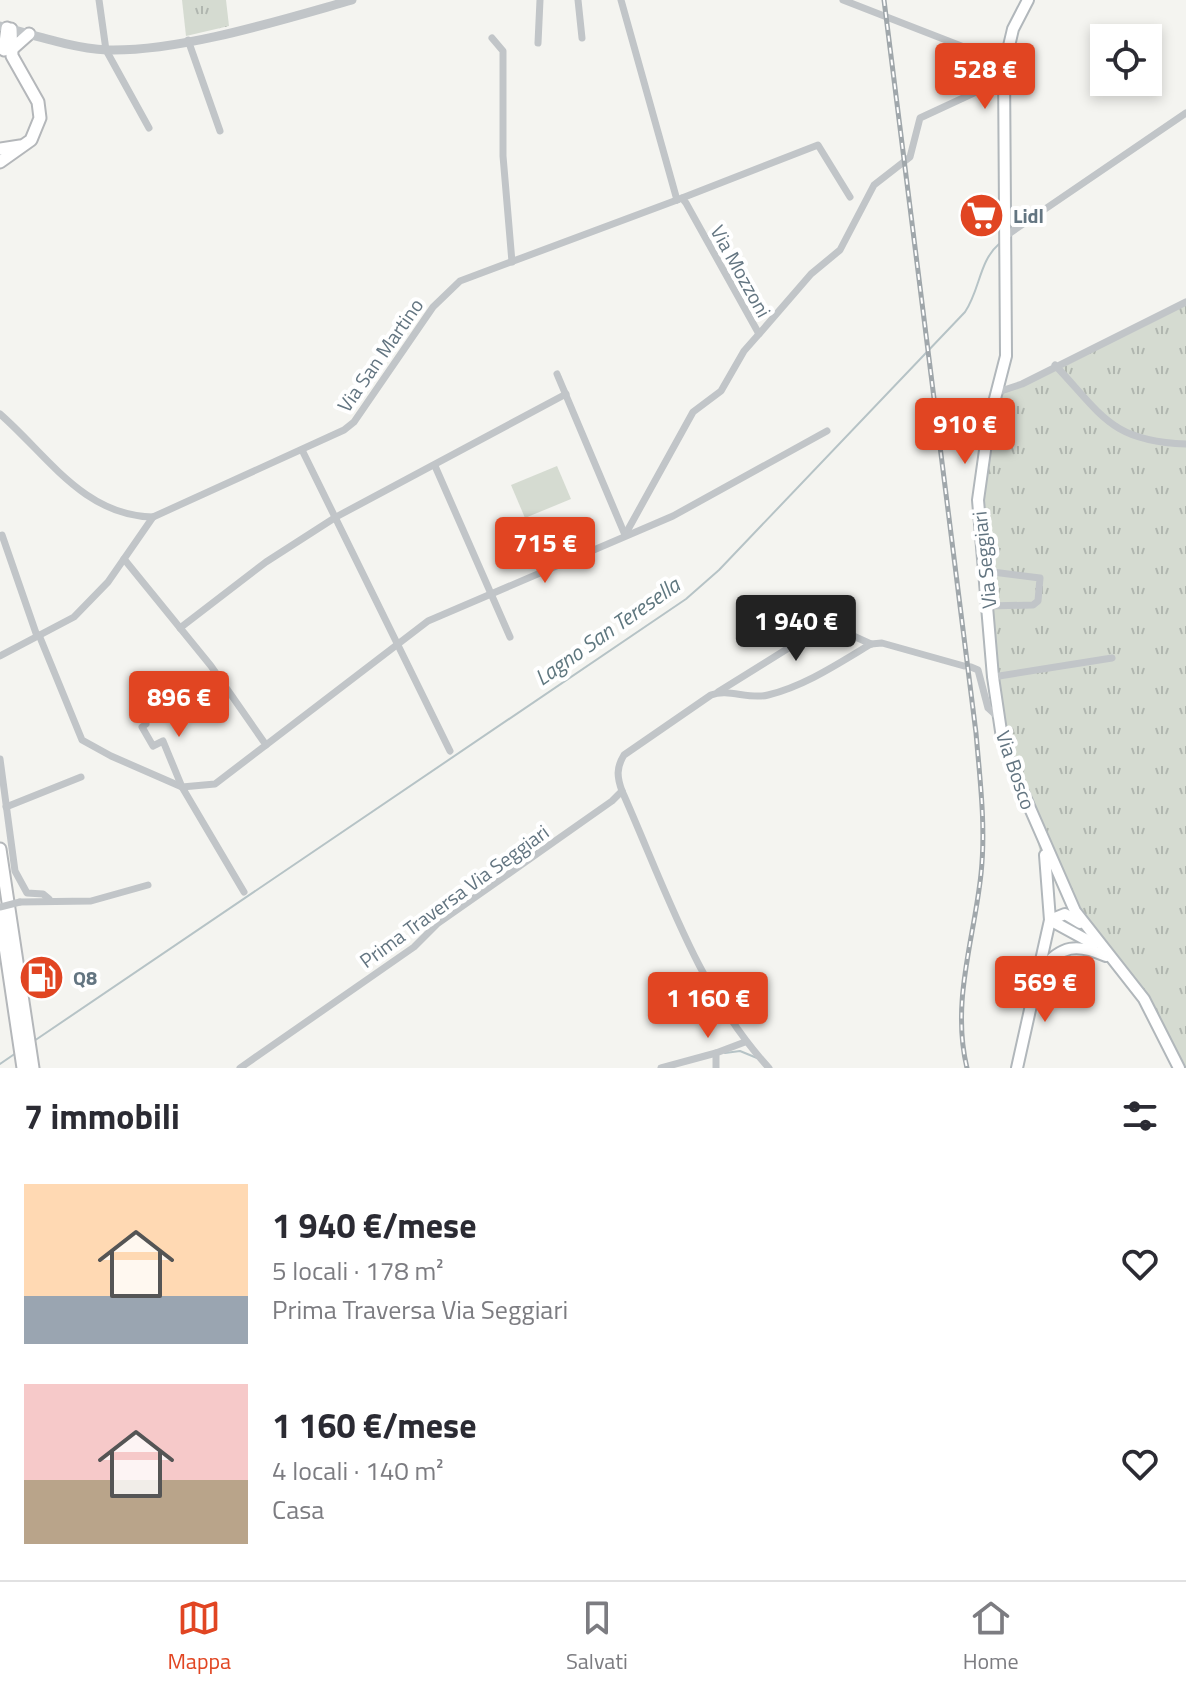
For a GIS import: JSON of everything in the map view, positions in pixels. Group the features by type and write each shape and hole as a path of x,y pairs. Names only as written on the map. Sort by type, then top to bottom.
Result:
{"highway":[{"path":"0,162 25,145 36,132 40,112 5,48 6,27"},
{"path":"5,48 29,34"},
{"path":"0,149 25,145"},
{"path":"0,849 33,1068"},
{"path":"0,913 23,1068"}],"main road":[{"name":"Via Seggiari","path":"996,696 978,500 1006,356 1004,73 1013,29 1028,0"},
{"name":"Via Bosco","path":"996,696 1008,758 1083,925 1144,999 1179,1068"},
{"name":"Via Bosco","path":"1043,841 1050,920 1100,947"},
{"path":"1017,1068 1050,920 1065,914 1083,925"},
{"path":"1040,971 1066,947 1079,946 1114,960"}],"street":[{"path":"99,0 106,50 149,128"},
{"path":"6,27 106,50 188,40 352,0"},
{"path":"538,43 540,0"},
{"path":"578,0 582,38"},
{"name":"Via Mozzoni","path":"621,0 679,199 759,334 811,274 840,250 874,185 910,157 920,118 1004,73"},
{"path":"843,0 987,56 1004,73"},
{"path":"492,38 503,55 503,156 512,262"},
{"path":"188,40 220,131"},
{"path":"1007,235 1186,113"},
{"name":"Via San Martino","path":"153,517 302,450 354,422 446,292 460,281 818,145 850,197"},
{"path":"998,392 1022,384 1186,302"},
{"path":"625,535 693,412 721,391 744,351 759,334"},
{"path":"1055,365 1115,428 1136,439 1186,444"},
{"path":"557,374 625,535"},
{"path":"180,628 266,562 336,517 566,394"},
{"path":"0,414 82,494 135,517 153,517"},
{"path":"2,535 38,635 82,740 182,787 215,784 428,621 673,516 827,431"},
{"path":"302,450 450,751"},
{"path":"435,466 510,637"},
{"path":"0,656 74,617 108,582 153,517"},
{"path":"124,559 180,628 266,745"},
{"path":"985,571 1040,578 1038,601 1033,605 989,606"},
{"path":"769,1068 745,1042 707,981 622,791 617,773 624,755 827,624 871,644 892,646 978,670 988,708 999,718"},
{"path":"718,692 764,696 781,691 871,644"},
{"path":"993,677 1112,658"},
{"path":"985,691 996,696"},
{"path":"140,713 153,746 163,741 182,787 244,892"},
{"path":"0,759 11,850 21,888 27,893 43,894 49,899"},
{"path":"6,807 81,777"},
{"name":"Prima Traversa Via Seggiari","path":"240,1068 414,947 446,917 622,791"},
{"path":"0,907 49,899 91,901 148,885"},
{"path":"661,1068 745,1042"},
{"path":"716,1053 716,1068"}],"green space":[{"path":"182,0 226,0 229,26 186,36"},
{"path":"1186,302 1186,1068 1175,1068 1158,1032 1119,970 1041,856 1035,832 1003,754 984,638 985,604 974,498 979,439 983,438 990,398"},
{"path":"557,466 571,499 525,518 511,485"}],"waterway":[{"name":"Lagno San Teresella","path":"34,1041 686,599 719,570 965,312 983,267 999,244"},
{"path":"725,1053 740,1051 757,1058"},
{"path":"0,1064 16,1053"}],"railway":[{"path":"884,0 981,786 981,874 965,971 961,1019 967,1068"}],"place":[{"name":"Lidl","path":"982,215"},
{"name":"Q8","path":"42,977"}]}
